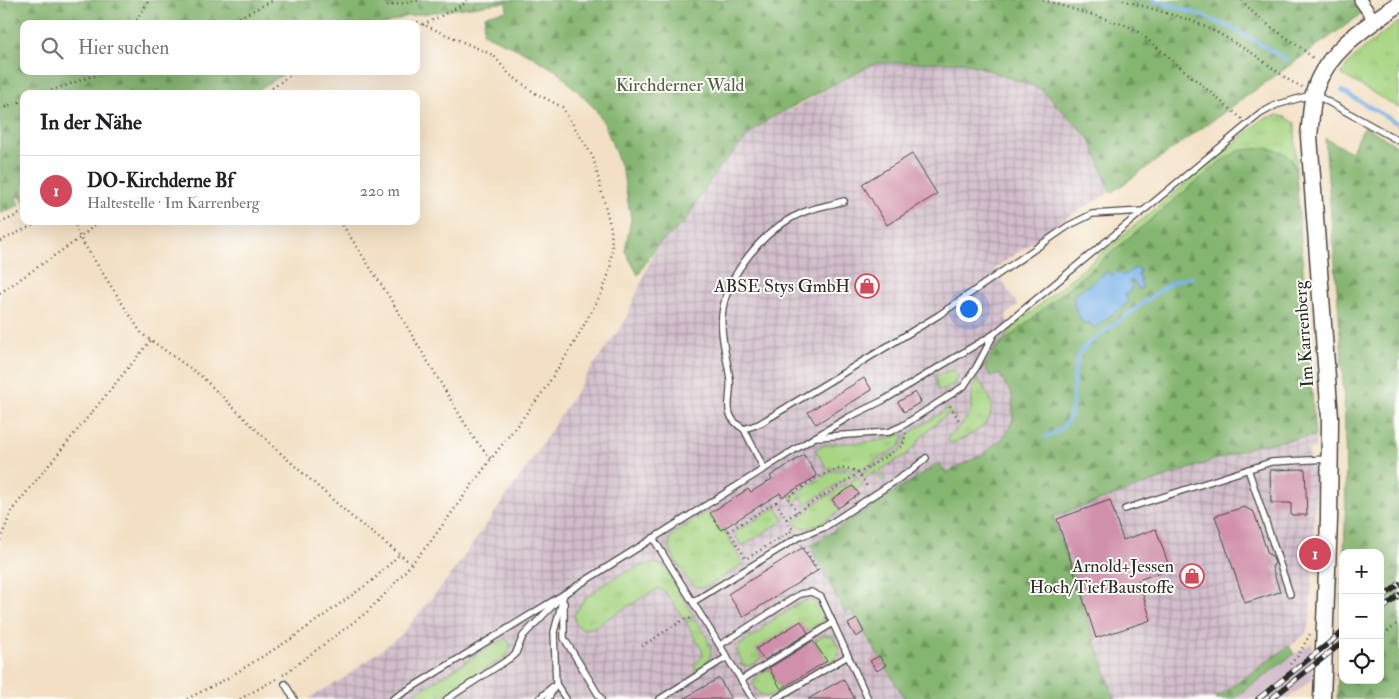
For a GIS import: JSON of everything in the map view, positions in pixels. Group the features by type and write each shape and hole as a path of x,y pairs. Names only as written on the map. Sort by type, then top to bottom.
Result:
{"street":[{"path":"1360,0 1375,21"},
{"name":"Im Karrenberg","path":"1322,699 1330,459 1328,377 1310,136 1314,94 1325,69 1332,59 1352,38 1399,4"}],"lane":[{"path":"393,699 815,437 849,417 884,400 994,334 1248,124 1276,105 1314,94 1399,141"},
{"path":"764,469 744,429 730,418 728,407 731,388 722,335 722,316 725,300 743,262 762,240 774,230 803,212 844,201"},
{"path":"744,429 759,424 939,315 1068,226 1092,214 1142,211"},
{"path":"815,437 889,432 902,426 964,386 994,334"},
{"path":"693,602 797,538 825,527 912,470 926,458"},
{"path":"1125,509 1271,462 1330,459"},
{"path":"1248,469 1290,594"},
{"path":"653,538 753,699"},
{"path":"720,645 800,594 811,592 820,597 868,699"},
{"path":"548,699 556,684 554,632 564,594"},
{"path":"447,699 515,654 523,636 564,594"},
{"path":"564,594 564,638 601,699"},
{"path":"741,680 833,624"},
{"path":"775,699 848,656"},
{"path":"660,699 727,657"},
{"path":"285,684 294,699"},
{"path":"539,699 556,684"},
{"path":"556,684 566,699"}],"path":[{"path":"136,20 149,0"},
{"path":"234,20 274,0"},
{"path":"390,0 385,2 387,6 420,0"},
{"path":"423,25 464,4 466,0"},
{"path":"1043,0 1128,26 1140,33 1248,124"},
{"path":"1123,0 1193,21 1218,33 1255,55 1290,81 1314,94"},
{"path":"1242,0 1264,22 1301,47 1325,69"},
{"path":"240,699 281,676 367,612 412,564 542,393 573,345 602,292 610,270 611,229 593,157 562,108 509,74 493,55 420,24"},
{"path":"53,90 95,75"},
{"path":"270,90 290,75"},
{"path":"0,109 20,102"},
{"path":"0,223 20,214"},
{"path":"0,241 34,225"},
{"path":"75,225 80,238 142,334 201,376 277,450 352,517 412,564"},
{"path":"0,293 80,238 95,225"},
{"path":"343,225 388,295 473,437 490,459"},
{"path":"0,540 12,510 151,340"},
{"path":"950,406 959,420"},
{"path":"786,519 901,447 906,433"},
{"path":"797,512 788,497 831,470 841,468 853,470 858,474 873,496"},
{"path":"776,502 786,519 793,530 746,560 729,531 776,502"},
{"path":"802,545 820,573"},
{"path":"187,699 226,679 291,639 373,580 400,555"},
{"path":"642,646 683,620 695,618"},
{"path":"1384,635 1399,622"},
{"path":"1290,664 1298,656 1314,628"}],"shaded area":[{"path":"965,62 1043,90 1090,139 1110,192 1071,215 994,269 1018,305 1005,316 1016,332 993,351 999,374 1012,394 1013,419 1005,436 985,453 946,474 938,463 810,546 846,613 851,609 905,699 308,699 344,678 402,634 450,576 529,464 590,370 624,323 657,245 684,223 715,173 743,140 769,119 796,107 875,63"},
{"name":"Arnold+Jessen Hoch/TiefBaustoffe","path":"1315,436 1315,448 1309,452 1309,467 1315,469 1315,495 1310,624 1305,634 1215,699 1115,699 1053,516 1257,445"},
{"path":"1312,643 1312,679 1287,699 1233,699 1294,654"}],"green space":[{"name":"Kirchderner Wald","path":"0,0 1354,0 1363,13 1111,193 1090,139 1041,89 965,62 875,63 769,119 753,131 715,173 684,223 657,245 638,275 625,251 631,219 623,173 605,125 596,110 558,72 528,54 483,33 485,16 507,11 506,2 407,16 396,20 20,20 20,75 282,75 259,90 20,90 20,196 16,198 19,205 0,214"},
{"path":"1399,22 1399,108 1341,74 1353,58"},
{"path":"1278,115 1295,123 1296,172 1291,158 1220,162 993,351 1019,322 1263,119"},
{"path":"1365,126 1399,147 1399,699 1337,699 1339,658 1339,684 1384,684 1384,549 1344,549 1346,501 1344,397 1325,138 1351,152"},
{"path":"1266,148 1286,154 1296,172 1315,436 1257,445 1053,517 1115,699 905,699 851,610 845,613 810,546 939,463 946,473 985,453 1005,436 1013,419 1012,394 999,374 991,377 985,367 993,351 1220,162 1240,150"},
{"path":"950,370 956,374 954,384 943,391 941,389 938,391 935,377"},
{"path":"978,378 990,399 992,408 990,415 981,428 974,433 952,443 948,442 948,437 962,424 970,413 973,391"},
{"path":"949,408 956,418 948,413 922,436 906,455 880,470 885,479 882,481 876,471 864,479 861,474 902,449 909,433"},
{"path":"902,434 904,436 900,446 859,471 844,467 835,467 828,470 815,450 830,444 874,441"},
{"path":"841,470 854,474 806,504 801,497 793,503 790,497 832,471"},
{"path":"858,477 863,485 856,489 853,486 832,499 840,511 810,527 804,528 794,521 809,511 808,508"},
{"path":"776,507 784,520 742,546 734,533"},
{"path":"709,511 721,529 723,528 742,562 740,566 708,586 701,588 690,583 670,551 669,540 672,535"},
{"path":"657,563 664,566 694,617 683,618 665,591 657,589 592,628 581,629 575,622 574,615 581,604 598,588 631,570"},
{"path":"803,601 814,602 819,607 823,615 821,622 807,631 801,622 756,649 762,658 750,666 740,664 742,662 737,651 740,644 763,630 762,627"},
{"path":"695,620 708,640 711,652 705,665 698,672 694,666 703,656 702,650 685,621"},
{"path":"824,635 833,637 839,649 839,654 834,660 827,661 815,641"},
{"path":"503,639 507,639 511,646 507,655 437,699 406,699"},
{"path":"1289,646 1294,654 1233,699 1215,699"},
{"path":"769,669 781,689 780,692 764,696 759,693 753,684 756,677"}],"water":[{"path":"1137,267 1140,271 1138,275 1141,280 1139,281 1143,287 1139,289 1132,280 1129,282 1132,286 1130,291 1125,295 1129,302 1094,328 1089,322 1084,324 1076,311 1073,296 1108,271 1112,276 1116,272 1123,276"}],"building":[{"path":"912,154 937,194 887,225 862,184"},
{"path":"864,378 872,390 816,424 808,412"},
{"path":"915,392 921,402 904,412 898,402"},
{"path":"804,455 817,476 782,497 780,493 721,530 710,513 748,489 751,492 772,479 770,476"},
{"path":"1305,469 1307,515 1291,515 1291,503 1271,503 1270,470"},
{"path":"853,486 859,494 838,508 832,499"},
{"path":"1110,500 1123,540 1156,529 1170,569 1138,580 1151,620 1096,638 1057,519"},
{"path":"1244,507 1254,512 1268,554 1272,556 1275,563 1272,567 1280,592 1245,603 1215,516"},
{"path":"802,548 817,571 743,617 728,594"},
{"path":"857,619 864,632 856,637 848,624"},
{"path":"801,621 808,633 764,660 756,649"},
{"path":"813,641 827,661 781,689 769,668"},
{"path":"879,656 886,665 877,671 870,661"},
{"path":"719,678 731,699 683,699"},
{"path":"843,679 855,699 808,699"}],"waterway":[{"path":"1153,0 1198,14 1236,30 1287,60"},
{"path":"1342,91 1399,124"},
{"path":"1046,437 1061,429 1069,418 1072,408 1076,364 1086,345 1172,282 1192,277"}],"railway":[{"path":"1384,597 1399,584"},
{"path":"1384,608 1399,595"},
{"path":"1258,699 1339,635"},
{"path":"1271,699 1339,645"}],"place":[{"name":"ABSE Stys GmbH","path":"867,286"},
{"name":"DO-Kirchderne Bf","path":"1315,554"},
{"name":"Arnold+Jessen Hoch/TiefBaustoffe","path":"1192,576"}]}
